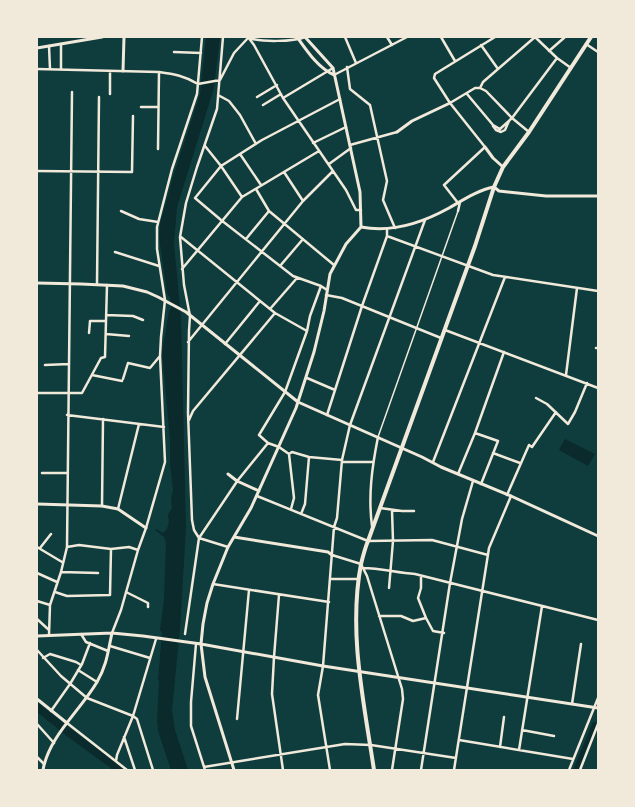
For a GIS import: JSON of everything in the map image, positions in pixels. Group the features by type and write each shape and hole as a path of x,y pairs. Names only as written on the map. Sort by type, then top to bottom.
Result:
{"highway":[{"path":"374,770 360,670 357,634 359,579 372,527 468,266 494,187 503,167 529,132 591,37"}],"street":[{"path":"37,48 102,37"},
{"path":"123,71 124,37"},
{"path":"43,770 47,753 97,682 107,661 112,633 121,610 165,462 160,356 166,301 157,249 158,222 172,169 197,94 202,37"},
{"path":"223,37 217,109 186,203 180,237 184,285 190,316 188,342 192,520 194,530 199,538 228,547"},
{"path":"234,770 205,677 202,644 203,624 207,603 228,547 257,496 298,402 307,378 317,340 328,280 334,265 346,244 361,227 360,192 333,68 305,37 256,41 248,38"},
{"path":"345,37 356,63"},
{"path":"388,37 392,45"},
{"path":"334,75 407,37"},
{"path":"441,37 455,61"},
{"path":"495,37 435,74 434,78 450,103 493,158 503,167"},
{"path":"480,88 483,82 535,37 557,58 571,68"},
{"path":"550,51 565,37"},
{"path":"219,81 234,52 248,38"},
{"path":"248,38 254,45 281,94 346,190 356,210 361,210"},
{"path":"298,38 327,72 334,75"},
{"path":"61,44 61,70"},
{"path":"586,44 598,52"},
{"path":"481,45 498,69"},
{"path":"49,46 50,69"},
{"path":"174,52 201,54"},
{"path":"467,94 493,125 500,129 512,118 557,58"},
{"path":"220,64 223,67 227,66"},
{"path":"347,67 350,88 370,105 387,181 384,200 395,228"},
{"path":"284,98 333,68"},
{"path":"37,69 159,72 178,75 199,84 219,81"},
{"path":"110,71 110,94"},
{"path":"158,149 159,72"},
{"path":"258,97 277,85"},
{"path":"328,164 351,146 397,132 412,121 450,103 476,88 480,88 486,92 512,118 529,132"},
{"path":"49,635 50,605 61,572 62,562 67,547 67,415 69,393 72,92"},
{"path":"263,105 281,94"},
{"path":"218,95 229,101 240,115 256,144"},
{"path":"97,284 99,97"},
{"path":"327,290 297,278 195,198 221,166 256,144 340,99"},
{"path":"141,107 158,107"},
{"path":"37,171 132,172 133,116"},
{"path":"313,143 346,127"},
{"path":"205,146 221,166 242,197"},
{"path":"372,527 370,511 373,462 378,437 458,211 459,202 444,185 485,147"},
{"path":"182,269 242,197 319,151"},
{"path":"240,154 261,185"},
{"path":"188,342 303,201 334,171"},
{"path":"284,172 303,201"},
{"path":"361,227 375,230 387,229 425,220 484,189 494,187 499,191 511,194 598,196"},
{"path":"256,189 269,212 334,265"},
{"path":"121,211 139,219 158,222"},
{"path":"246,239 269,212"},
{"path":"330,770 318,695 323,666 334,527 337,518 342,461 350,424 425,220"},
{"path":"327,415 362,306 387,236 387,229"},
{"path":"387,236 442,258 493,275 598,291"},
{"path":"180,237 237,281 275,313 307,331"},
{"path":"280,266 303,239"},
{"path":"115,252 159,266"},
{"path":"433,462 505,277"},
{"path":"270,309 297,278"},
{"path":"37,283 123,286 147,292 186,312 298,402 598,536"},
{"path":"37,393 82,393 101,358 104,357 107,285"},
{"path":"290,509 294,498 289,454 279,447 268,443 259,435 285,392 307,331 310,316 320,286"},
{"path":"566,375 577,288"},
{"path":"326,295 342,298 442,338"},
{"path":"225,344 260,300"},
{"path":"189,420 193,411 275,313"},
{"path":"106,315 133,316 143,320"},
{"path":"89,332 90,321 106,321"},
{"path":"445,330 598,388"},
{"path":"106,334 129,336"},
{"path":"458,474 475,433 504,352"},
{"path":"92,375 123,380 128,363 150,368 160,356"},
{"path":"45,365 69,364"},
{"path":"307,378 335,390"},
{"path":"536,398 547,404 568,424 575,412 587,383"},
{"path":"507,495 529,445 532,447 556,412"},
{"path":"67,415 164,427"},
{"path":"102,506 103,419"},
{"path":"118,509 139,424"},
{"path":"475,433 498,441 481,484"},
{"path":"185,634 199,538 237,481 268,443"},
{"path":"289,454 292,452 309,457 342,461 373,462"},
{"path":"493,453 520,463"},
{"path":"301,514 305,504 309,457"},
{"path":"42,473 67,473"},
{"path":"228,474 237,481 259,491"},
{"path":"421,770 444,633 450,584 462,519 473,481"},
{"path":"257,496 368,541 432,540 488,555"},
{"path":"454,770 489,548 511,496"},
{"path":"37,504 102,506 118,509 146,528"},
{"path":"380,508 414,511"},
{"path":"389,588 393,541 392,510"},
{"path":"51,534 38,547 62,562"},
{"path":"234,537 328,552 332,555 362,566 421,576 598,620"},
{"path":"67,547 79,545 111,549 129,547 138,550"},
{"path":"55,592 67,596 110,595 111,549"},
{"path":"362,566 367,576 402,689 403,699 392,770"},
{"path":"61,572 98,573"},
{"path":"37,573 57,582"},
{"path":"421,576 421,588 418,598 426,618 433,631 444,633"},
{"path":"330,580 359,579"},
{"path":"213,584 328,602"},
{"path":"237,719 249,590"},
{"path":"126,592 148,602 148,607"},
{"path":"279,595 272,694 283,770"},
{"path":"37,601 50,605"},
{"path":"519,750 542,606"},
{"path":"379,616 401,616 413,622 426,618"},
{"path":"37,619 49,630"},
{"path":"37,636 112,633 202,644 323,666 360,670 596,708"},
{"path":"81,634 86,642 109,651"},
{"path":"116,761 133,716 157,639"},
{"path":"50,711 70,684 81,665 90,643"},
{"path":"196,644 191,702 191,726 205,768 231,762 345,744 370,745 456,758"},
{"path":"572,704 581,644"},
{"path":"110,646 150,658"},
{"path":"37,650 43,658 86,698 133,716 137,719 153,770"},
{"path":"43,658 50,654 81,665"},
{"path":"78,670 97,682"},
{"path":"569,770 596,708 598,698"},
{"path":"37,699 66,725 127,770"},
{"path":"500,747 504,717"},
{"path":"37,724 54,743"},
{"path":"580,770 598,724"},
{"path":"522,730 554,736"},
{"path":"124,737 135,770"},
{"path":"459,740 573,759"},
{"path":"37,757 44,764"}],"water":[{"path":"206,37 220,37 214,88 177,207 174,243 181,319 186,528 180,629 172,710 175,730 188,770 171,770 158,731 157,720 158,680 162,632 160,630 164,599 166,543 164,537 155,530 156,529 163,533 167,529 169,521 168,515 172,508 171,498 173,490 162,353 169,311 171,308 170,297 167,294 159,237 160,224 173,177 200,94"},
{"path":"565,439 595,454 588,466 559,450"},
{"path":"593,722 597,723 578,770 573,770"}],"waterway":[{"path":"37,707 120,770"}]}
